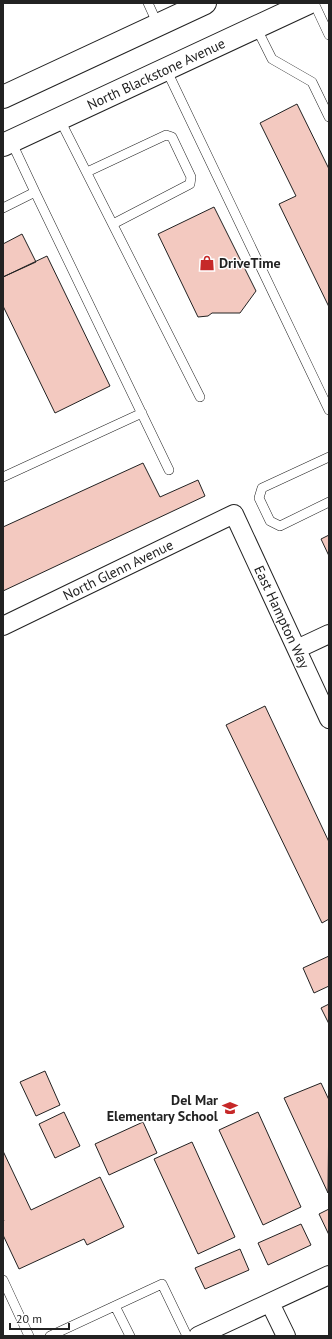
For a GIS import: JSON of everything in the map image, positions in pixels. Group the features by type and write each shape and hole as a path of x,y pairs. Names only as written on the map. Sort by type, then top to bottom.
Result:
{"main road":[{"path":"3,97 205,3"},
{"name":"North Blackstone Avenue","path":"7,143 308,3"}],"street":[{"name":"North Glenn Avenue","path":"3,626 234,514"},
{"name":"East Hampton Way","path":"234,514 329,719"},
{"path":"297,649 329,634"},
{"path":"198,1336 329,1275"},
{"path":"270,1303 286,1336"}],"lane":[{"path":"148,3 158,25"},
{"path":"314,3 329,35"},
{"path":"256,27 272,59 312,82 329,117"},
{"path":"166,69 329,410"},
{"path":"59,118 200,397"},
{"path":"87,172 166,135 172,136 191,177 190,184 113,224"},
{"path":"7,143 35,192 169,470"},
{"path":"3,208 35,192"},
{"path":"3,477 142,413"},
{"path":"329,457 262,488 259,498 270,521 280,526 329,502"},
{"path":"3,1280 29,1336"},
{"path":"50,1336 162,1284 187,1336"},
{"path":"115,1306 130,1336"}],"building":[{"path":"297,104 329,169 329,307 279,204 296,196 260,123"},
{"name":"DriveTime","path":"214,207 256,291 240,313 212,313 208,316 198,317 158,234"},
{"path":"22,234 36,262 3,277 3,244"},
{"path":"47,256 110,386 55,413 3,306 3,277"},
{"path":"143,463 160,497 198,480 205,496 3,591 3,527"},
{"path":"329,535 329,556 321,539"},
{"path":"265,706 329,842 329,919 322,923 226,725"},
{"path":"329,956 329,986 314,993 303,968"},
{"path":"329,1004 329,1024 321,1008"},
{"path":"45,1071 60,1105 36,1116 20,1082"},
{"path":"321,1083 329,1100 328,1193 284,1098"},
{"path":"64,1112 80,1146 55,1158 39,1124"},
{"path":"258,1112 301,1207 263,1225 219,1130"},
{"path":"143,1122 157,1153 109,1175 95,1144"},
{"path":"192,1142 235,1237 198,1254 154,1159"},
{"path":"3,1151 31,1210 100,1177 124,1227 87,1245 84,1239 19,1269 3,1235"},
{"path":"329,1209 329,1235 319,1214"},
{"path":"301,1224 311,1245 268,1265 258,1243"},
{"path":"240,1249 249,1270 205,1289 195,1268"}],"place":[{"name":"DriveTime","path":"207,263"},
{"name":"Del Mar Elementary School","path":"230,1108"}]}
